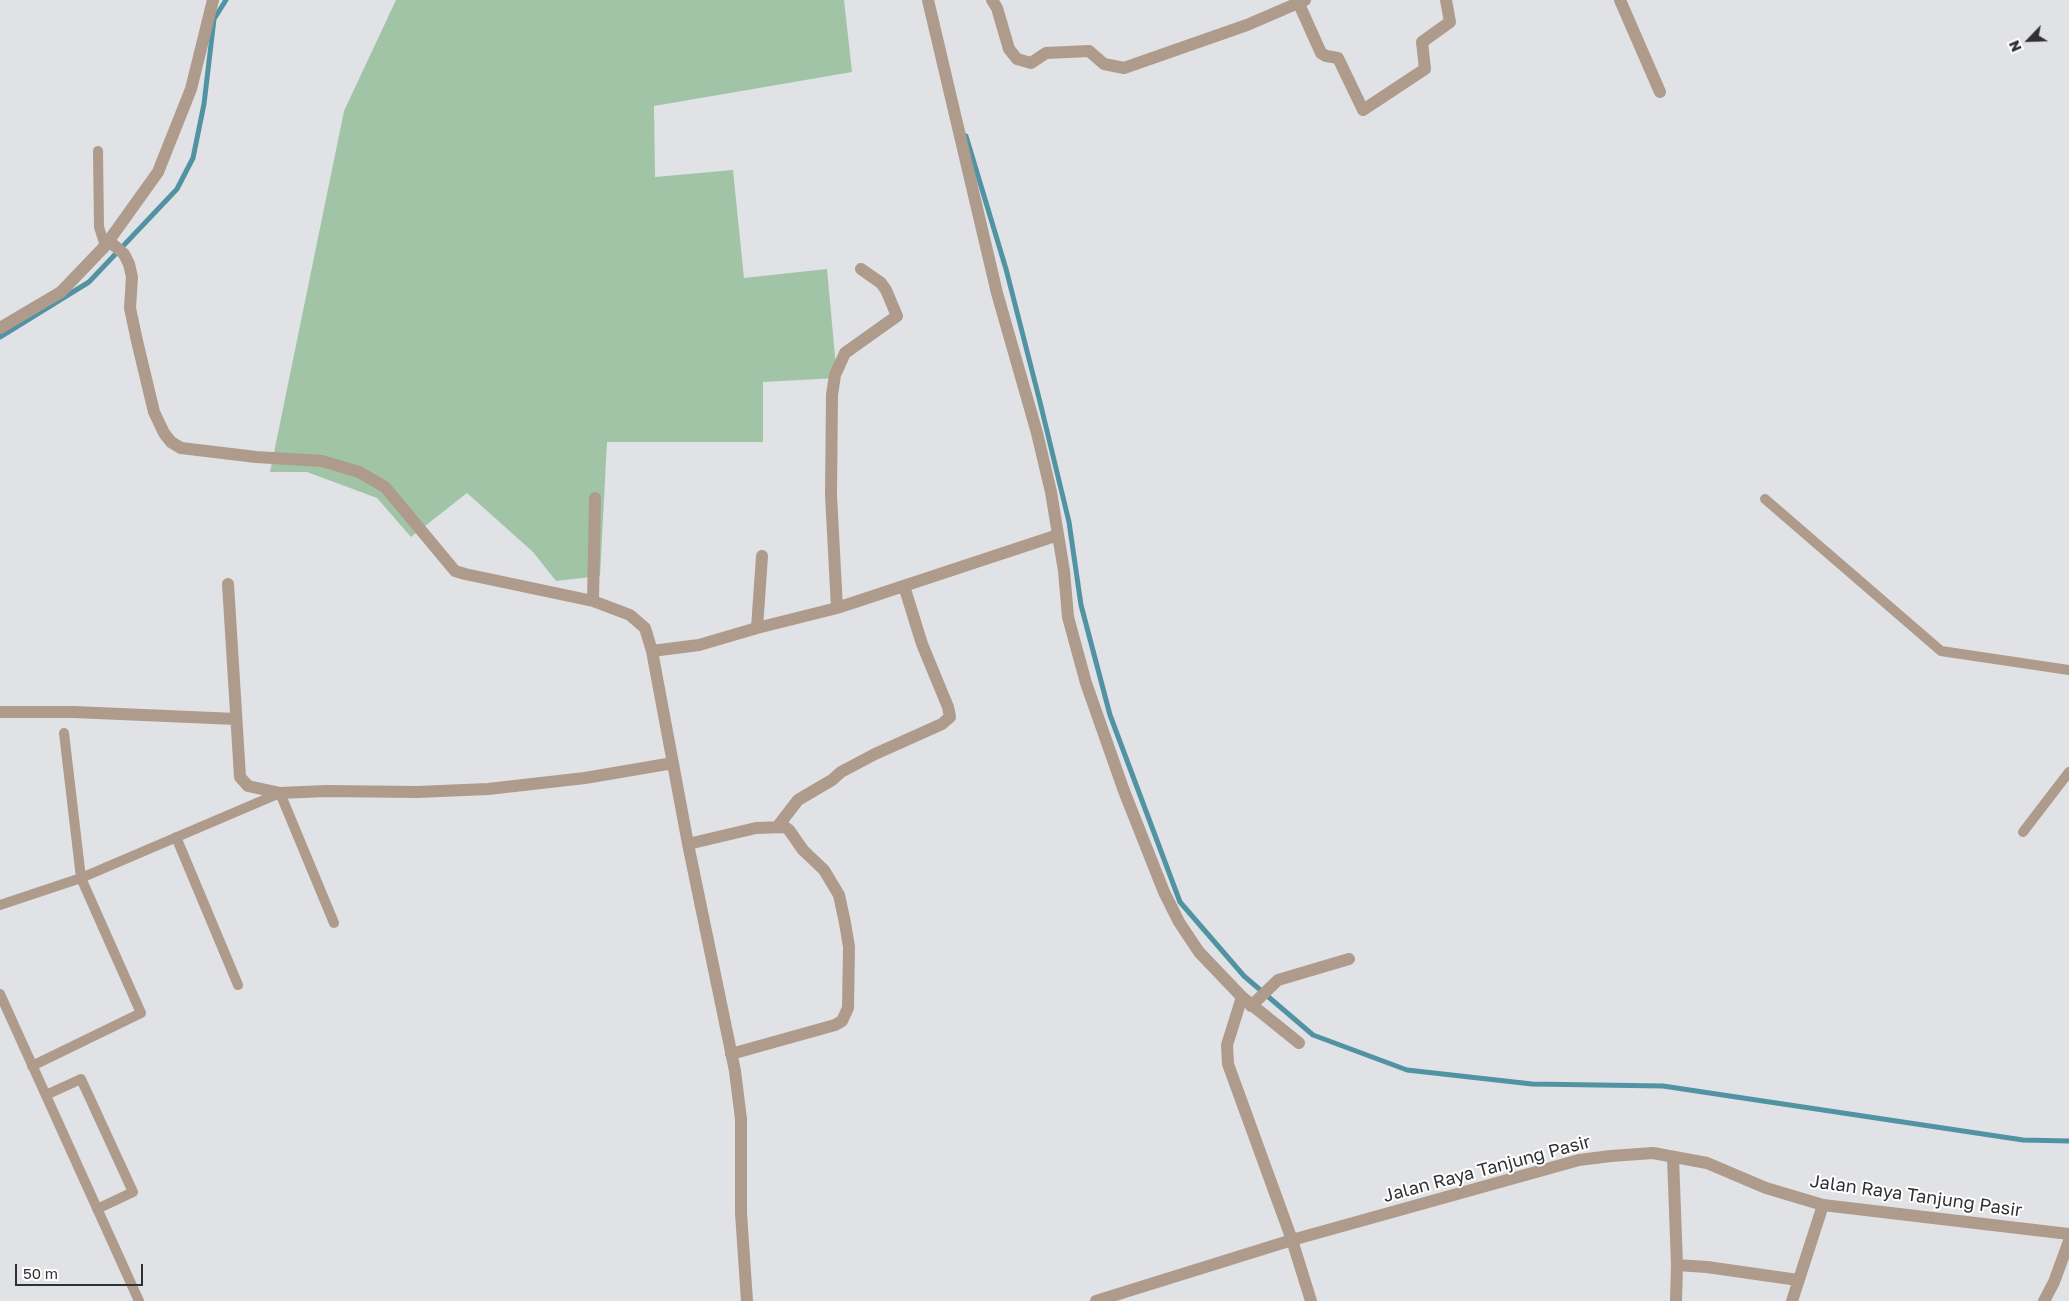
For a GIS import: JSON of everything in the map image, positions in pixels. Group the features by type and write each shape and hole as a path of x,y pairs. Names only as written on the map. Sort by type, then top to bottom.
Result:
{"street":[{"path":"0,328 61,292 113,247 158,172 191,89 213,0"},
{"path":"928,0 997,293 1037,433 1051,492 1068,617 1086,683 1124,791 1164,892 1179,922 1199,952 1242,997 1299,1042"},
{"path":"992,0 997,8 1009,49 1018,59 1031,63 1046,53 1088,51 1104,64 1124,68 1239,28 1302,2 1321,53 1326,56 1336,56 1339,60 1363,110 1425,68 1422,42 1450,22 1446,0"},
{"path":"1620,0 1660,92"},
{"path":"113,247 130,264 132,277 130,308 154,412 164,433 171,442 181,448 256,457 322,461 359,472 385,486 455,570 474,576 593,600 630,615 645,628 652,651 742,1119 741,1213 746,1301"},
{"path":"837,608 831,495 832,395 835,375 845,353 897,316 881,283 861,269"},
{"path":"593,600 595,498"},
{"path":"652,651 699,645 837,608 1058,535"},
{"path":"757,628 762,556"},
{"path":"228,584 241,781 250,787 280,793 326,791 417,792 488,789 585,778 673,763"},
{"path":"778,826 798,800 832,780 841,772 875,754 942,724 950,716 922,644 904,586"},
{"path":"0,712 74,712 236,719"},
{"path":"688,844 756,828 778,826 789,830 803,850 824,870 839,895 850,947 848,1008 842,1021 835,1025 731,1054"},
{"path":"1252,1005 1278,980 1349,959"},
{"path":"1242,997 1227,1045 1228,1064 1292,1240 1311,1301"},
{"name":"Jalan Raya Tanjung Pasir","path":"1096,1301 1292,1240 1579,1160 1653,1153 1706,1163 1766,1188 1823,1205 2069,1234"},
{"path":"1673,1157 1677,1266 1676,1301"},
{"path":"1792,1301 1823,1205"},
{"path":"2044,1301 2054,1282 2069,1241"},
{"path":"1677,1266 1708,1267 1798,1280"}],"lane":[{"path":"98,150 99,227 113,247"},
{"path":"1765,499 1941,652 2069,670"},
{"path":"32,1066 141,1013 81,878 64,733"},
{"path":"2023,832 2069,772"},
{"path":"0,906 81,878 280,793 334,923"},
{"path":"176,837 238,985"},
{"path":"0,994 138,1301"},
{"path":"46,1095 81,1079 133,1192 97,1209"}],"green space":[{"path":"396,0 844,0 852,72 654,106 655,177 733,170 744,278 827,269 837,378 763,382 763,442 607,442 600,576 556,581 533,552 467,493 411,537 377,498 307,472 270,472 344,111"}],"waterway":[{"path":"0,337 89,282 177,189 193,158 204,104 214,19 226,0"},
{"path":"966,136 1006,269 1040,402 1069,522 1081,605 1110,715 1180,902 1244,976 1313,1035 1407,1070 1532,1084 1663,1086 2023,1140 2069,1141"}]}
